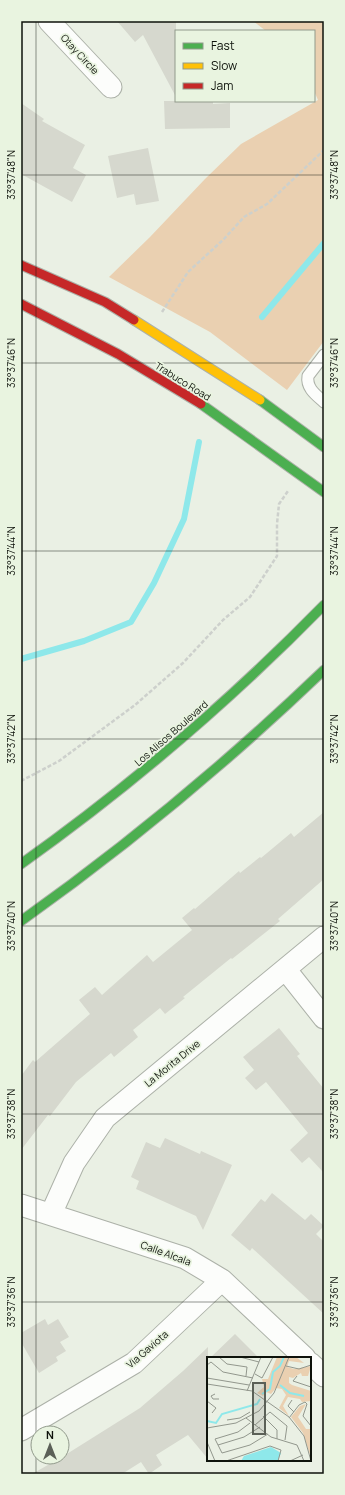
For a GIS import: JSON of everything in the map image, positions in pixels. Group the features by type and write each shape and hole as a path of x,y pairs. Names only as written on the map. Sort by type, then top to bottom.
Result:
{"main road":[{"path":"21,264 105,302 260,400 324,447"},
{"name":"Trabuco Road","path":"21,304 72,328 167,383 211,411 324,492"},
{"name":"Los Alisos Boulevard","path":"21,864 129,784 168,752 266,663 324,605"},
{"path":"21,921 68,888 173,806 261,730 324,670"}],"street":[{"name":"Otay Circle","path":"49,21 111,88"},
{"name":"La Morita Drive","path":"51,1214 74,1163 105,1118 286,970 324,937"},
{"path":"286,970 324,1018"},
{"name":"Calle Alcala","path":"21,1205 185,1258 222,1280 304,1357"},
{"name":"Via Gaviota","path":"21,1430 134,1363 222,1280"},
{"path":"311,1364 324,1376"}],"lane":[{"path":"324,355 307,379 308,386 313,393 324,402"}],"path":[{"path":"162,312 188,272 224,239 244,217 267,204 324,150"},
{"path":"21,781 59,761 135,705 183,663 223,620 250,597 277,556 277,524 279,504 300,474"}],"shaded area":[{"path":"253,21 324,21 324,341 287,390 210,332 109,277 241,144 318,100 315,93 315,30 265,30"}],"building":[{"path":"117,21 176,21 175,95 143,35 135,42"},
{"path":"164,101 213,102 213,104 230,103 230,128 165,129"},
{"path":"21,103 44,119 42,121 85,145 73,168 86,175 72,202 21,174"},
{"path":"148,148 159,201 136,205 134,194 117,198 108,156"},
{"path":"324,812 324,879 278,919 280,921 232,959 231,958 183,997 185,998 165,1014 160,1008 133,1030 138,1037 114,1057 111,1053 76,1082 21,1150 21,1076 33,1060 35,1062 90,1014 79,1000 95,987 102,995 147,955 153,962 192,930 182,918 194,908 195,909 239,871 240,873 260,857 261,858 291,833 294,837"},
{"path":"279,1028 300,1054 297,1056 324,1089 324,1173 309,1157 302,1163 290,1150 308,1133 266,1082 256,1090 245,1078 254,1070 243,1057"},
{"path":"165,1138 200,1154 201,1151 232,1165 203,1230 196,1216 136,1189 139,1181 131,1177 146,1142 160,1148"},
{"path":"272,1193 305,1220 311,1214 324,1226 316,1234 324,1242 324,1314 252,1248 250,1251 231,1235 261,1199 265,1202"},
{"path":"45,1319 48,1325 58,1319 69,1337 60,1342 66,1351 56,1357 58,1361 39,1373 21,1342 21,1333"},
{"path":"235,1334 258,1357 211,1357"},
{"path":"208,1347 207,1458 188,1435 156,1455 162,1465 149,1474 141,1462 122,1474 32,1474 48,1465 70,1465 70,1452 140,1408"}],"waterway":[{"path":"262,317 324,243"},
{"path":"21,659 84,641 131,622 154,583 184,519 199,442"}],"traffic: fast":[{"path":"260,400 324,447"},
{"path":"201,404 324,492"},
{"path":"21,864 102,804 216,709 324,605"},
{"path":"21,921 100,863 177,801 252,737 324,670"}],"traffic: slow":[{"path":"134,320 260,400"}],"traffic: jam":[{"path":"21,265 105,302 134,320"},
{"path":"21,304 118,354 201,404"}]}
